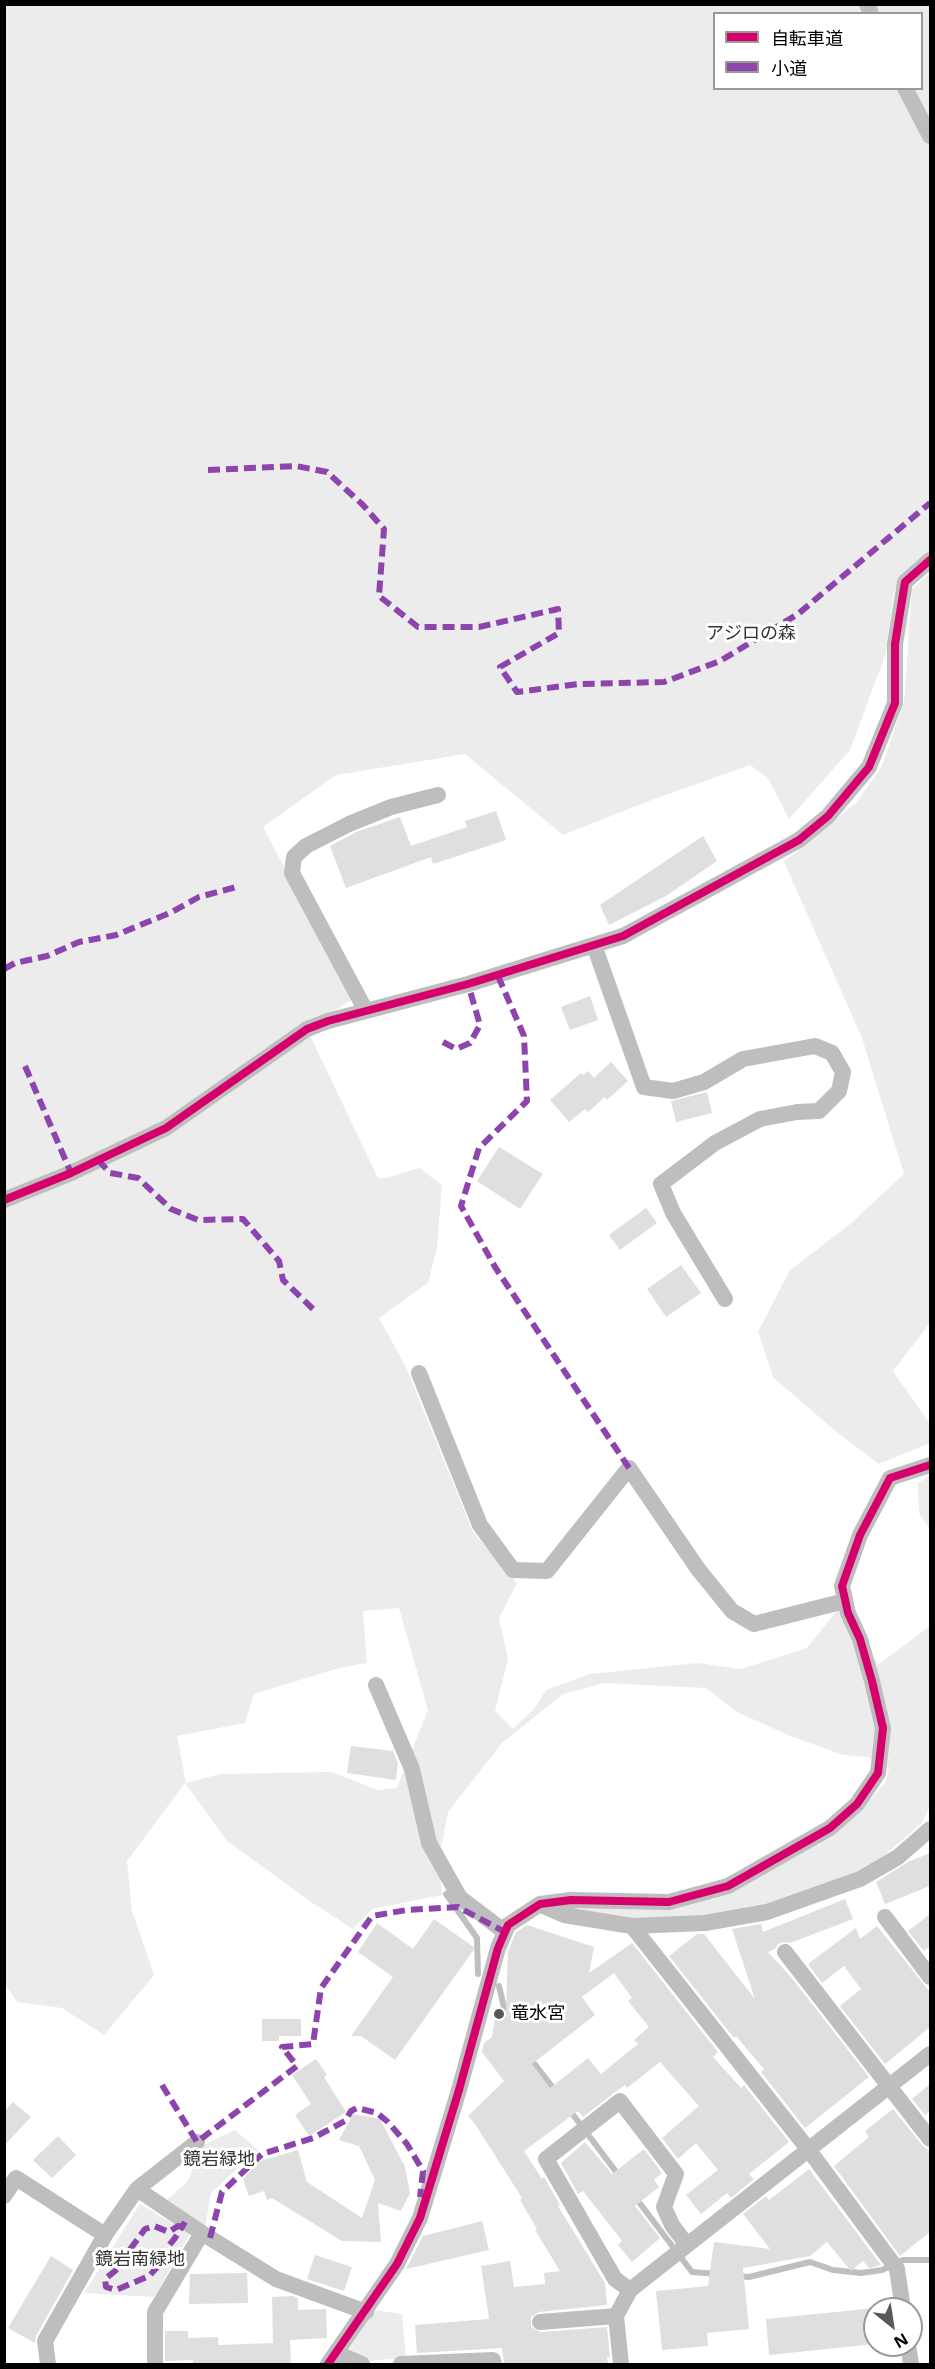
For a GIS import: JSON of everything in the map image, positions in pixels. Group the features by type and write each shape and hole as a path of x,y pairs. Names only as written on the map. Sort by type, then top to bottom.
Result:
{"street":[{"path":"906,90 930,136"},
{"path":"4,1200 71,1173 166,1128 307,1029 468,984 623,936 799,840 828,816 869,767 895,703 895,644 905,582 930,560"},
{"path":"366,1011 292,873 294,857 306,846 349,824 391,807 438,795"},
{"path":"594,945 644,1087 673,1091 704,1082 743,1059 815,1046 832,1053 843,1071 839,1091 819,1111 797,1112 760,1119 715,1143 661,1184 673,1214 725,1299"},
{"path":"419,1373 480,1525 513,1570 547,1571 629,1468 698,1569 732,1611 754,1624 845,1601"},
{"path":"362,2364 333,2359 397,2264 420,2218 459,2091 498,1948 508,1925 540,1904 571,1900 669,1902 728,1886 830,1828 857,1804 878,1773 883,1728 860,1639 848,1613 842,1586 860,1535 890,1478 930,1465"},
{"path":"376,1685 412,1769 429,1843 460,1899 505,1932"},
{"path":"540,1904 564,1915 632,1926 705,1923 767,1912 860,1879 898,1857 930,1829"},
{"path":"885,1917 930,1977"},
{"path":"632,1926 808,2149 894,2264 901,2297"},
{"path":"785,1952 930,2139"},
{"path":"621,2364 616,2316 630,2290 930,2054"},
{"path":"630,2290 615,2279 546,2159 620,2101 676,2174 664,2207 672,2225 687,2245"},
{"path":"48,2364 45,2342 105,2235 136,2189 197,2142"},
{"path":"4,2196 16,2178 105,2235"},
{"path":"136,2189 276,2279 366,2312"},
{"path":"155,2364 155,2312 202,2233"},
{"path":"540,2322 616,2316"},
{"path":"401,2364 493,2360 494,2364"}],"green space":[{"name":"アジロの森","path":"4,5 930,5 930,550 894,590 886,653 850,750 789,819 768,778 750,765 654,799 563,835 465,754 336,775 263,827 354,998 307,1029 378,1178 386,1178 419,1168 442,1185 437,1248 428,1283 379,1318 406,1367 473,1532 517,1583 499,1618 508,1659 495,1711 513,1729 534,1709 546,1690 590,1674 698,1663 741,1669 807,1648 838,1609 851,1636 879,1664 930,1626 930,1807 921,1824 885,1855 845,1878 791,1900 694,1919 622,1920 584,1912 582,1908 737,1889 820,1843 854,1817 885,1783 889,1768 868,1757 843,1755 788,1735 737,1712 706,1688 604,1683 563,1694 502,1743 448,1812 439,1858 442,1895 372,1909 353,1929 314,1904 227,1841 185,1783 127,1861 132,1911 154,1975 104,2035 62,2008 17,2002 5,1984","holes":["399,1608 428,1710 397,1788 378,1790 332,1772 220,1774 186,1783 177,1736 245,1723 254,1694 339,1668 367,1663 363,1611"]},
{"path":"930,573 930,1323 893,1371 930,1424 930,1443 879,1464 834,1430 773,1377 758,1332 790,1270 849,1225 904,1174 862,1038 784,862 856,803 881,768 904,702 912,589"},
{"path":"930,1475 930,1529 919,1513 918,1483"},
{"name":"鏡岩緑地","path":"235,2130 258,2150 211,2193 205,2228 166,2201 188,2181 202,2146"},
{"name":"鏡岩南緑地","path":"140,2204 190,2234 154,2297 84,2293"},
{"path":"374,2310 402,2314 406,2357 371,2361 348,2348"}],"building":[{"path":"496,811 506,840 433,864 431,857 346,888 330,846 356,832 400,817 411,846 467,827 465,821"},
{"path":"703,836 717,861 666,896 609,925 600,905"},
{"path":"590,996 598,1020 570,1030 561,1007"},
{"path":"611,1062 628,1081 607,1100 605,1097 588,1112 585,1109 569,1122 550,1100 581,1073 583,1075 588,1071 594,1078"},
{"path":"707,1092 712,1113 676,1122 671,1101"},
{"path":"499,1147 543,1174 520,1209 477,1181"},
{"path":"646,1208 657,1223 620,1250 609,1235"},
{"path":"681,1265 701,1293 666,1317 647,1289"},
{"path":"351,1746 393,1751 398,1763 396,1780 347,1773"},
{"path":"930,1853 930,1886 885,1904 876,1882 908,1862"},
{"path":"845,1899 853,1919 790,1943 783,1942 768,1952 791,1977 869,2077 805,2128 761,2072 764,2069 736,2036 734,2038 669,1956 697,1934 704,1934 755,1999 732,1929 761,1924 763,1932"},
{"path":"930,1914 930,1946 924,1951 908,1931"},
{"path":"434,1919 475,1948 395,2060 361,2036 351,2036 393,1977 358,1952 377,1923 413,1949"},
{"path":"527,1925 594,1947 589,1973 632,1943 718,2052 713,2057 741,2088 744,2085 789,2142 749,2174 754,2179 731,2198 727,2193 701,2214 686,2195 718,2170 696,2143 678,2159 662,2138 699,2106 660,2062 627,2088 625,2085 583,2117 578,2111 524,2151 542,2179 544,2177 560,2205 558,2206 605,2283 607,2305 539,2312 531,2317 531,2327 541,2332 607,2327 610,2357 607,2357 608,2364 504,2364 502,2348 417,2353 415,2325 489,2319 481,2266 510,2261 514,2287 545,2284 544,2273 560,2271 535,2230 537,2229 520,2200 522,2198 468,2116 504,2081 482,2052 484,2043 492,2037 496,2009 506,2011 508,1952 516,1932","holes":["614,1973 632,1998 628,2001 649,2027 634,2040 638,2044 601,2074 588,2058 550,2088 532,2064 595,2015 582,1997"]},
{"path":"877,1926 930,1992 930,2027 885,2064 840,2006 861,1989 844,1966 822,1983 808,1964 856,1928 860,1939"},
{"path":"262,2019 301,2019 301,2036 279,2036 279,2041 262,2041"},
{"path":"316,2059 327,2075 324,2077 346,2112 309,2136 295,2115 311,2104 292,2075"},
{"path":"930,2084 930,2111 925,2115 912,2099"},
{"path":"13,2102 31,2117 4,2146 4,2112"},
{"path":"893,2109 922,2145 930,2151 930,2232 900,2256 834,2166 869,2137 865,2131"},
{"path":"353,2114 380,2119 405,2167 410,2193 401,2211 378,2203 381,2242 342,2241 272,2198 267,2200 264,2191 249,2196 243,2179 260,2161 298,2150 307,2182 362,2218 375,2180 359,2146 339,2140"},
{"path":"58,2136 76,2155 52,2178 33,2160"},
{"path":"585,2142 612,2174 644,2149 662,2173 654,2180 659,2187 635,2206 660,2238 632,2262 618,2245 622,2241 583,2191 578,2194 561,2163"},
{"path":"809,2169 881,2265 869,2268 863,2261 851,2271 827,2242 810,2256 743,2268 749,2329 707,2333 708,2346 662,2350 656,2291 708,2286 714,2242 770,2249 743,2214 766,2196 769,2200"},
{"path":"482,2221 489,2250 406,2269 423,2236"},
{"path":"315,2255 352,2267 344,2291 307,2279"},
{"path":"51,2256 73,2270 36,2336 35,2343 8,2328"},
{"path":"247,2273 248,2303 189,2304 190,2274"},
{"path":"293,2296 298,2298 298,2310 326,2309 327,2338 290,2340 291,2364 193,2364 193,2360 165,2361 165,2331 188,2331 188,2338 218,2337 218,2345 273,2343 272,2297"},
{"path":"863,2309 863,2345 769,2355 766,2319"}],"waterway":[{"path":"446,1894 477,1938 478,1974"},
{"path":"499,1986 506,2016"},
{"path":"530,2058 557,2093"},
{"path":"568,2108 620,2177"},
{"path":"635,2197 692,2272 717,2274"},
{"path":"736,2276 749,2277 810,2262 833,2270 861,2273 882,2270 903,2260 930,2260"}],"marked path":[{"path":"208,470 296,466 327,472 363,505 384,529 379,596 418,627 479,627 558,609 559,633 500,667 517,692 579,684 664,682 720,661 798,614 930,503"},
{"path":"4,969 15,963 47,956 79,942 116,935 172,912 199,897 240,886"},
{"path":"498,976 524,1036 527,1101 479,1148 461,1206 495,1267 629,1468"},
{"path":"443,1042 456,1049 470,1043 480,1025 468,984"},
{"path":"25,1066 71,1173"},
{"path":"98,1160 110,1173 138,1178 171,1209 198,1220 243,1219 279,1261 283,1280 313,1309"},
{"path":"162,2085 197,2142 297,2066 282,2047 313,2044 321,1988 372,1916 407,1910 458,1907 505,1932"},
{"path":"210,2238 222,2192 262,2154 313,2138 345,2121 351,2111 357,2108 377,2113 407,2144 423,2171 420,2197"},
{"path":"182,2227 178,2226 169,2232 154,2226 145,2229 121,2266 105,2279 106,2287 116,2290 149,2276 160,2264 166,2249 175,2238 182,2227 185,2222"}],"cycle path":[{"path":"4,1200 71,1173 166,1128 307,1029 328,1021 468,984 623,936 799,840 828,816 869,767 895,703 895,644 905,582 930,560"},
{"path":"328,2364 397,2264 420,2218 459,2090 498,1948 508,1925 540,1904 571,1900 669,1902 728,1886 830,1828 857,1804 878,1773 883,1728 860,1639 848,1613 842,1586 860,1535 890,1478 930,1465"}],"place":[{"name":"竜水宮","path":"499,2014"}]}
